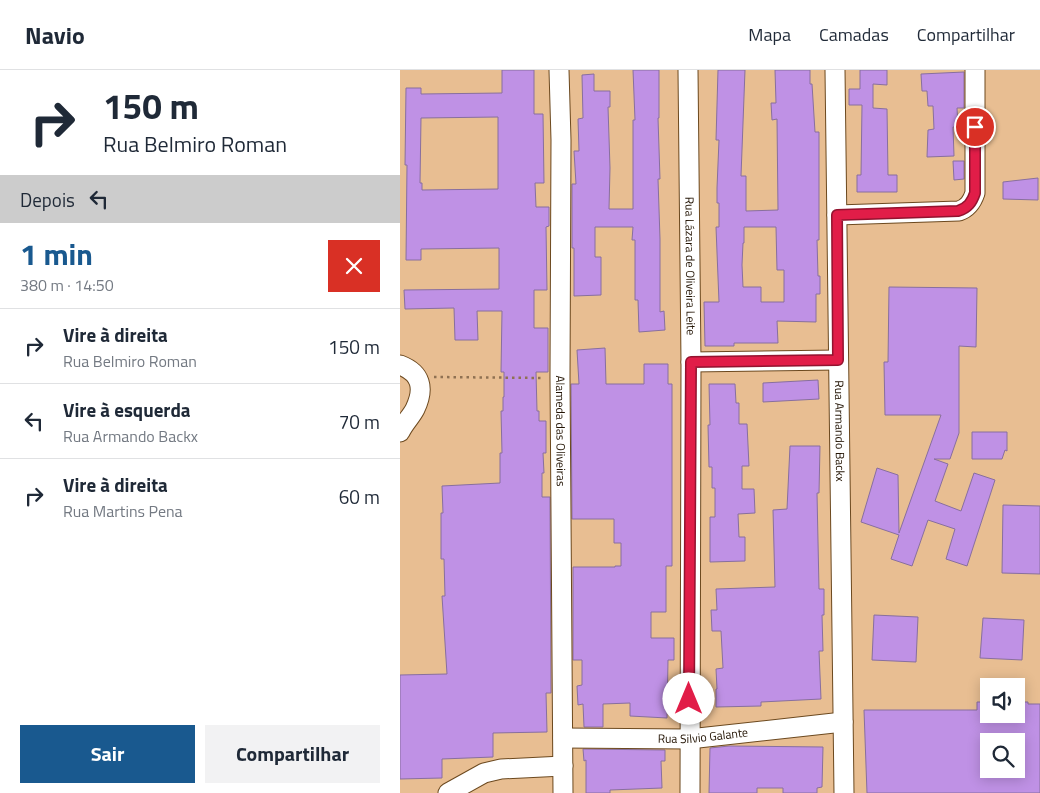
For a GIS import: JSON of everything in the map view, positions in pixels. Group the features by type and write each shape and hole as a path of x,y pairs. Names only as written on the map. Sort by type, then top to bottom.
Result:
{"street":[{"name":"Alameda das Oliveiras","path":"559,70 561,140 560,378 563,793"},
{"name":"Rua Lázara de Oliveira Leite","path":"688,70 691,362 690,793"},
{"name":"Rua Armando Backx","path":"835,70 844,793"},
{"path":"837,215 958,211 971,203 975,193 975,70"},
{"path":"691,362 838,360"},
{"path":"400,432 415,409 421,391 409,370"},
{"name":"Rua Silvio Galante","path":"563,738 689,739 843,722"},
{"path":"448,793 484,773 501,768 563,766"}],"path":[{"path":"409,370 560,378"}],"building":[{"path":"502,70 534,70 534,114 543,114 544,183 535,183 536,207 549,207 549,226 546,227 547,290 534,290 534,328 548,328 548,372 536,372 539,421 546,421 546,453 543,453 542,497 550,497 551,693 546,693 547,732 493,733 493,757 442,759 442,778 400,779 400,675 447,674 442,596 445,596 444,559 441,559 442,486 500,483 500,453 502,453 501,411 503,411 504,397 504,372 501,372 502,311 477,311 478,340 455,340 454,308 405,309 404,290 499,289 499,248 421,249 421,260 406,260 406,88 421,88 421,94 502,93","holes":["498,117 498,189 422,190 422,183 420,183 421,118"]},
{"path":"633,70 659,70 660,312 664,311 665,330 639,332 638,300 635,300 635,240 632,240 633,227 595,227 595,257 601,257 601,295 574,296 574,248 572,248 572,184 576,184 574,151 579,151 578,119 583,118 582,75 594,74 594,91 610,91 610,107 608,107 609,209 633,209 633,120 635,120"},
{"path":"718,70 745,70 741,176 746,176 746,211 778,210 777,119 772,120 771,103 776,103 775,70 810,70 815,132 819,132 819,240 817,240 820,294 816,294 816,322 777,321 778,343 734,343 734,346 705,346 704,302 719,302 716,227 719,227 717,188 719,140 716,140","holes":["744,227 776,227 777,270 784,270 784,302 761,302 761,287 743,287"]},
{"path":"860,70 887,70 887,85 873,84 873,108 887,109 888,175 897,175 897,192 857,192 857,175 861,175 862,105 849,105 849,89 860,89"},
{"path":"964,72 964,108 957,108 958,127 953,127 954,156 927,157 928,130 934,129 933,106 928,106 927,91 922,91 921,74"},
{"path":"953,161 964,161 964,179 954,180"},
{"path":"1038,178 1038,200 1003,199 1003,182"},
{"path":"889,287 977,288 976,347 959,346 959,433 950,459 934,459 948,464 935,501 961,511 974,473 995,480 967,566 946,559 955,529 928,520 912,566 891,559 899,535 861,522 877,468 898,475 899,533 941,415 885,415 884,362 888,362"},
{"path":"605,348 606,384 644,384 644,364 668,364 668,384 672,384 672,566 666,566 666,612 651,612 651,638 674,638 674,660 668,660 667,718 630,716 630,703 603,704 603,727 584,727 583,704 578,705 577,686 582,685 582,660 573,660 573,567 621,566 621,543 614,543 614,519 572,519 571,384 579,384 577,350"},
{"path":"818,380 819,399 763,402 763,383"},
{"path":"709,384 735,384 736,403 739,403 739,424 747,424 749,466 742,466 742,489 754,489 755,513 738,514 739,537 745,537 745,561 710,562 710,517 715,517 715,488 712,488 712,467 709,467"},
{"path":"972,432 1007,432 1007,451 1005,450 1002,459 972,459"},
{"path":"790,446 820,446 819,493 817,493 819,589 824,589 824,615 822,615 823,651 819,651 821,699 761,702 761,706 716,707 716,669 723,668 721,631 712,631 711,610 717,610 716,589 775,587 773,510 787,509"},
{"path":"1003,505 1040,506 1040,574 1002,573"},
{"path":"874,615 918,617 916,662 872,660"},
{"path":"983,618 1024,620 1022,660 980,658"},
{"path":"977,702 980,702 980,723 1025,723 1025,702 1028,702 1028,704 1040,704 1040,793 867,793 864,710 977,710"},
{"path":"729,746 823,747 822,787 817,788 817,793 783,793 783,788 757,788 757,793 709,793 710,748"},
{"path":"583,749 665,750 665,761 661,761 662,788 610,790 610,793 586,793 586,760 584,761"}],"route":[{"path":"689,699 691,362 838,360 837,215 958,211 964,209 971,203 975,193 975,127"}]}
